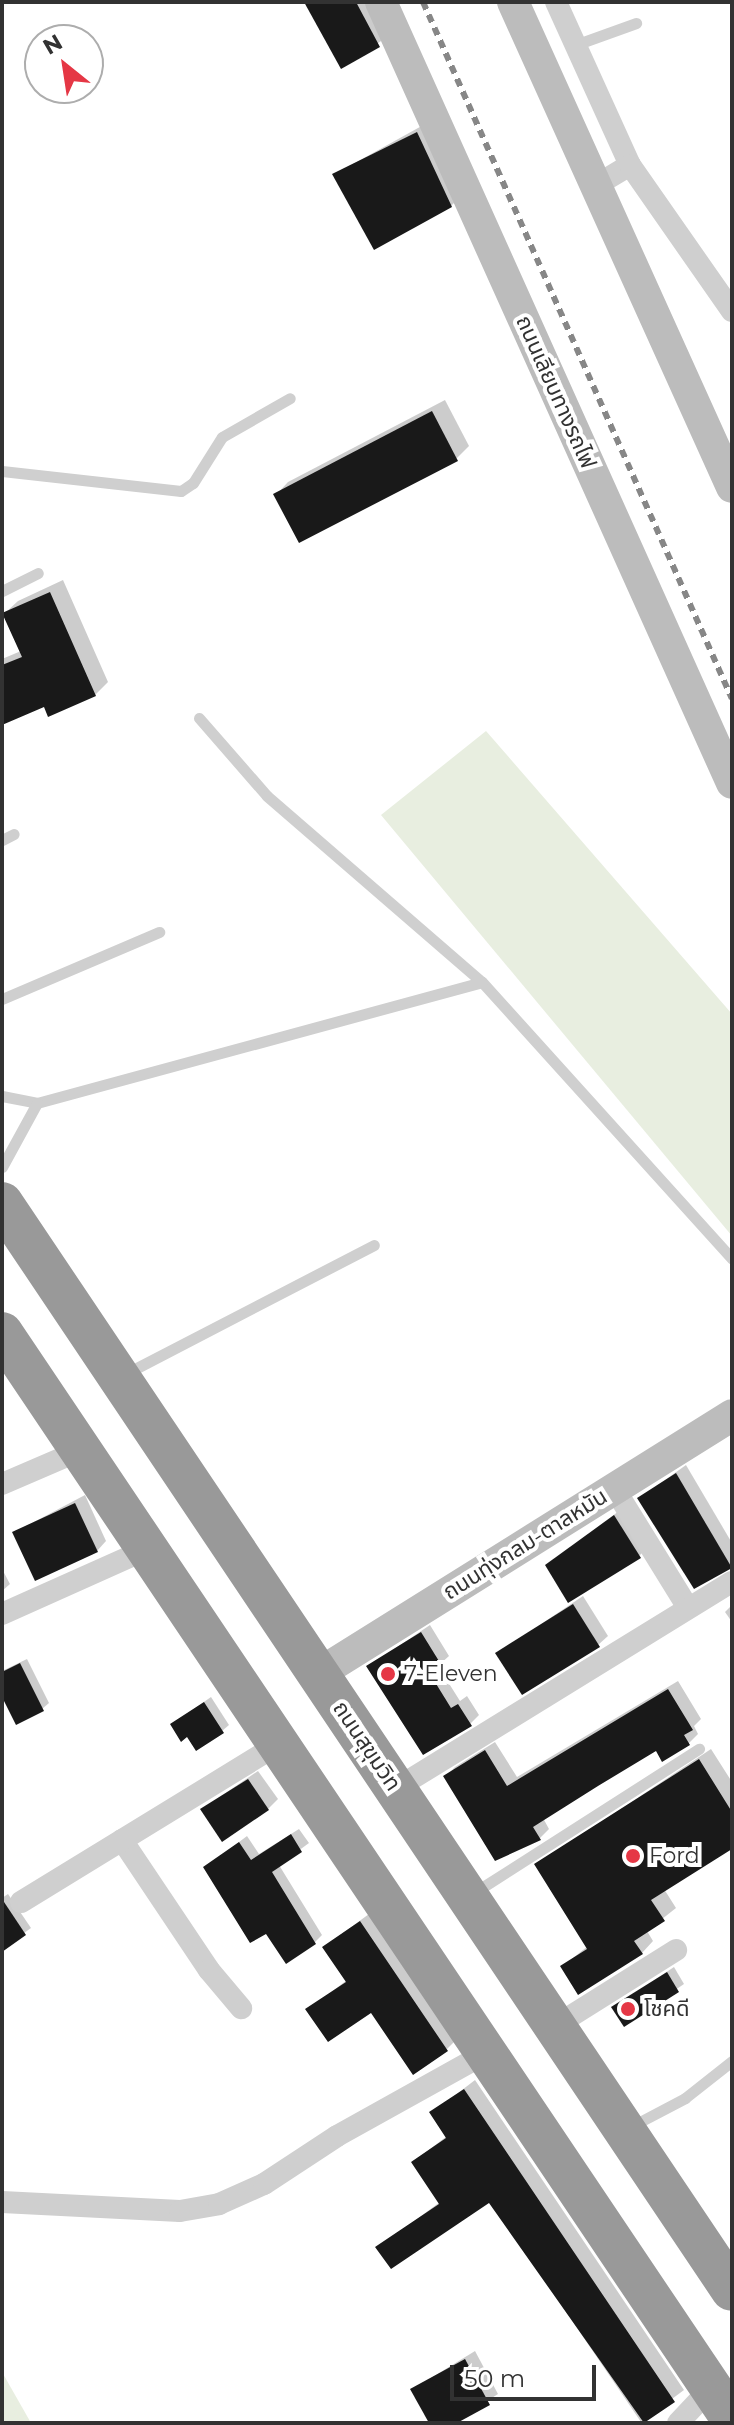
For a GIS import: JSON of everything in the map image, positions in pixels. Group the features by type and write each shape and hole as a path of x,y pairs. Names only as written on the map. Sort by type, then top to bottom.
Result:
{"highway":[{"name":"ถนนสุขุมวิท","path":"2,1203 625,2130 728,2276"},
{"path":"2,1333 722,2403"}],"street":[{"name":"ถนนเลียบทางรถไฟ","path":"381,2 732,783"},
{"path":"513,2 732,487"},
{"path":"556,2 630,165 732,311"},
{"path":"595,186 630,165"},
{"name":"ถนนทุ่งกลม-ตาลหมัน","path":"318,1674 732,1415"},
{"path":"2,1484 81,1450"},
{"path":"614,1488 688,1608"},
{"path":"2,1614 147,1549"},
{"path":"395,1789 732,1582"},
{"path":"21,1902 279,1744"},
{"path":"122,1840 209,1970 241,2008"},
{"path":"555,2026 676,1950"},
{"path":"2,2202 180,2211 219,2204 264,2184 337,2136 486,2053"},
{"path":"678,2423 722,2403"}],"lane":[{"path":"575,45 636,23"},
{"path":"2,471 181,491 193,483 222,437 290,398"},
{"path":"2,591 38,573"},
{"path":"199,718 267,796 482,982 732,1259"},
{"path":"2,840 14,834"},
{"path":"2,999 159,932"},
{"path":"2,1096 37,1103 482,982"},
{"path":"2,1167 37,1103"},
{"path":"119,1378 374,1245"},
{"path":"468,1897 699,1749"},
{"path":"625,2130 685,2098 732,2061"}],"shaded area":[{"path":"486,731 732,1014 732,1236 381,815"},
{"path":"2,2372 31,2423 2,2423"}],"building":[{"path":"304,2 356,2 380,47 341,69"},
{"path":"417,132 452,207 374,250 332,174"},
{"path":"432,411 458,461 299,543 273,494"},
{"path":"50,592 96,696 48,717 44,707 2,725 2,665 22,657 2,613"},
{"path":"676,1473 732,1568 694,1589 637,1498"},
{"path":"75,1503 98,1552 35,1581 12,1532"},
{"path":"614,1515 641,1558 568,1603 545,1565"},
{"path":"573,1604 600,1647 522,1695 495,1653"},
{"path":"421,1632 442,1666 430,1674 451,1708 458,1704 472,1726 423,1755 366,1666"},
{"path":"20,1663 44,1711 16,1725 2,1697 2,1672"},
{"path":"668,1689 693,1730 684,1735 690,1745 662,1762 656,1751 533,1827 541,1840 495,1861 443,1776 485,1750 507,1786"},
{"path":"204,1702 224,1733 196,1751 187,1737 181,1742 170,1724"},
{"name":"Ford","path":"699,1759 732,1812 732,1849 651,1900 665,1921 634,1941 643,1954 578,1995 560,1966 587,1949 534,1864"},
{"path":"248,1779 269,1810 222,1842 200,1809"},
{"path":"291,1834 302,1852 272,1872 316,1944 286,1964 266,1934 250,1943 203,1867 239,1842 251,1860"},
{"path":"2,1899 26,1935 2,1952"},
{"path":"360,1921 448,2051 413,2075 371,2013 328,2042 305,2009 346,1982 322,1947"},
{"path":"667,1972 679,1992 624,2027 611,2007"},
{"path":"464,2089 675,2402 644,2423 489,2203 391,2269 375,2247 439,2204 411,2162 446,2138 429,2112"},
{"path":"465,2359 490,2405 457,2423 429,2423 410,2389"}],"railway":[{"path":"423,2 732,699"}],"place":[{"name":"7-Eleven","path":"388,1674"},
{"name":"Ford","path":"633,1856"},
{"name":"โชคดี","path":"628,2009"}]}
